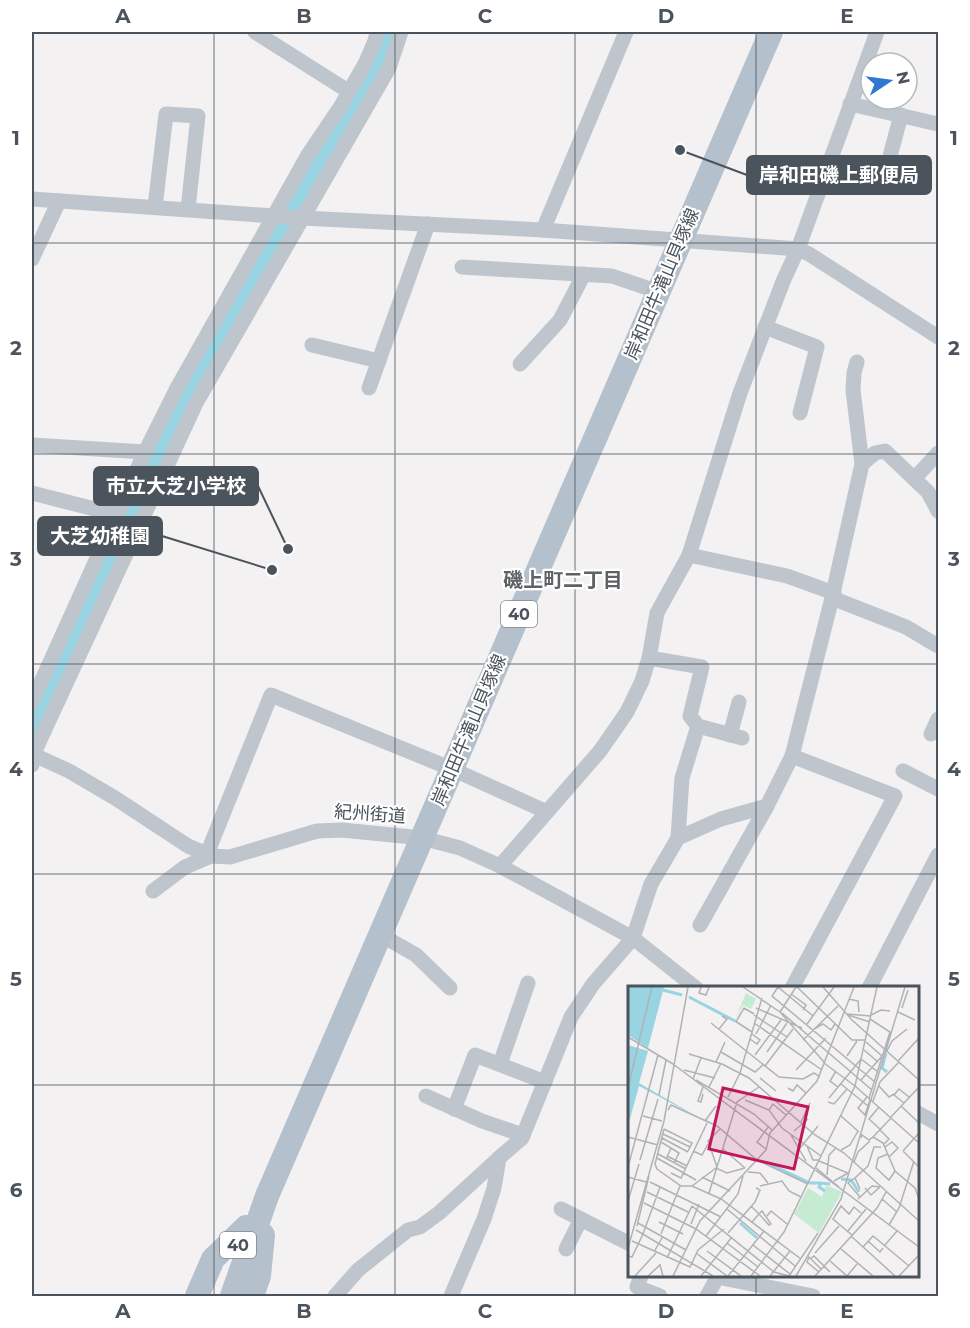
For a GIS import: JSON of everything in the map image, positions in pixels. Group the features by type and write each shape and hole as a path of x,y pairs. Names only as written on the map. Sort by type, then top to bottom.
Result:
{"main road":[{"name":"岸和田牛滝山貝塚線","path":"232,1296 267,1196 771,32"},
{"name":"岸和田牛滝山貝塚線","path":"216,1296 246,1227 267,1196"},
{"path":"252,1296 259,1276 267,1196"},
{"path":"196,1296 213,1259 246,1227"}],"street":[{"path":"255,32 348,91"},
{"path":"32,702 145,452 176,390 278,215 308,155 341,106 366,62 377,32"},
{"path":"209,855 189,846 69,771 32,758 196,403 300,217 390,68 401,32"},
{"path":"543,230 626,32"},
{"path":"500,866 600,751 627,712 642,681 649,658 657,613 689,555 740,393 798,249 877,32"},
{"path":"850,104 939,124"},
{"path":"155,207 166,114 198,116 188,209"},
{"path":"885,176 901,115"},
{"path":"32,199 543,230 798,249 939,337"},
{"path":"32,259 59,201"},
{"path":"369,388 428,224"},
{"path":"462,267 612,276 658,292"},
{"path":"520,364 560,320 584,274"},
{"path":"765,327 817,347 800,413"},
{"path":"312,345 379,361"},
{"path":"700,925 767,806 792,756 833,595 862,464 854,390 854,373 857,362"},
{"path":"32,445 145,452"},
{"path":"862,464 875,453 885,451 928,492 939,511"},
{"path":"914,479 939,453"},
{"path":"32,493 118,515"},
{"path":"689,555 787,576 906,627 939,646"},
{"path":"649,658 702,667 690,716 698,726 736,737 739,702"},
{"path":"153,891 185,867 209,855 271,695 547,812"},
{"path":"931,734 939,719"},
{"path":"335,1296 357,1270 408,1230 420,1227 439,1214 522,1138 572,1017 593,984 633,938 651,885 678,838 682,778 698,726"},
{"path":"792,756 895,796 793,986"},
{"path":"903,771 939,789"},
{"path":"678,838 721,819 767,806"},
{"name":"紀州街道","path":"209,855 230,857 317,831 342,830 422,838 460,848 500,866 633,938 695,986"},
{"path":"870,986 939,855"},
{"path":"381,935 416,955 450,988"},
{"path":"500,1064 528,983"},
{"path":"454,1108 475,1055 545,1082"},
{"path":"426,1096 482,1121 523,1135"},
{"path":"919,1114 939,1124"},
{"path":"452,1296 484,1219 494,1188 499,1158"},
{"path":"561,1209 628,1243"},
{"path":"566,1249 580,1219"},
{"path":"640,1277 637,1287 660,1296"},
{"path":"707,1296 717,1277"},
{"path":"723,1277 813,1296"}],"waterway":[{"path":"32,727 196,381 272,239 343,123 389,32"}],"place":[{"name":"岸和田磯上郵便局","path":"680,150"},
{"name":"市立大芝小学校","path":"288,549"},
{"name":"大芝幼稚園","path":"272,570"}],"district":[{"name":"磯上町二丁目","path":"563,580"}]}
